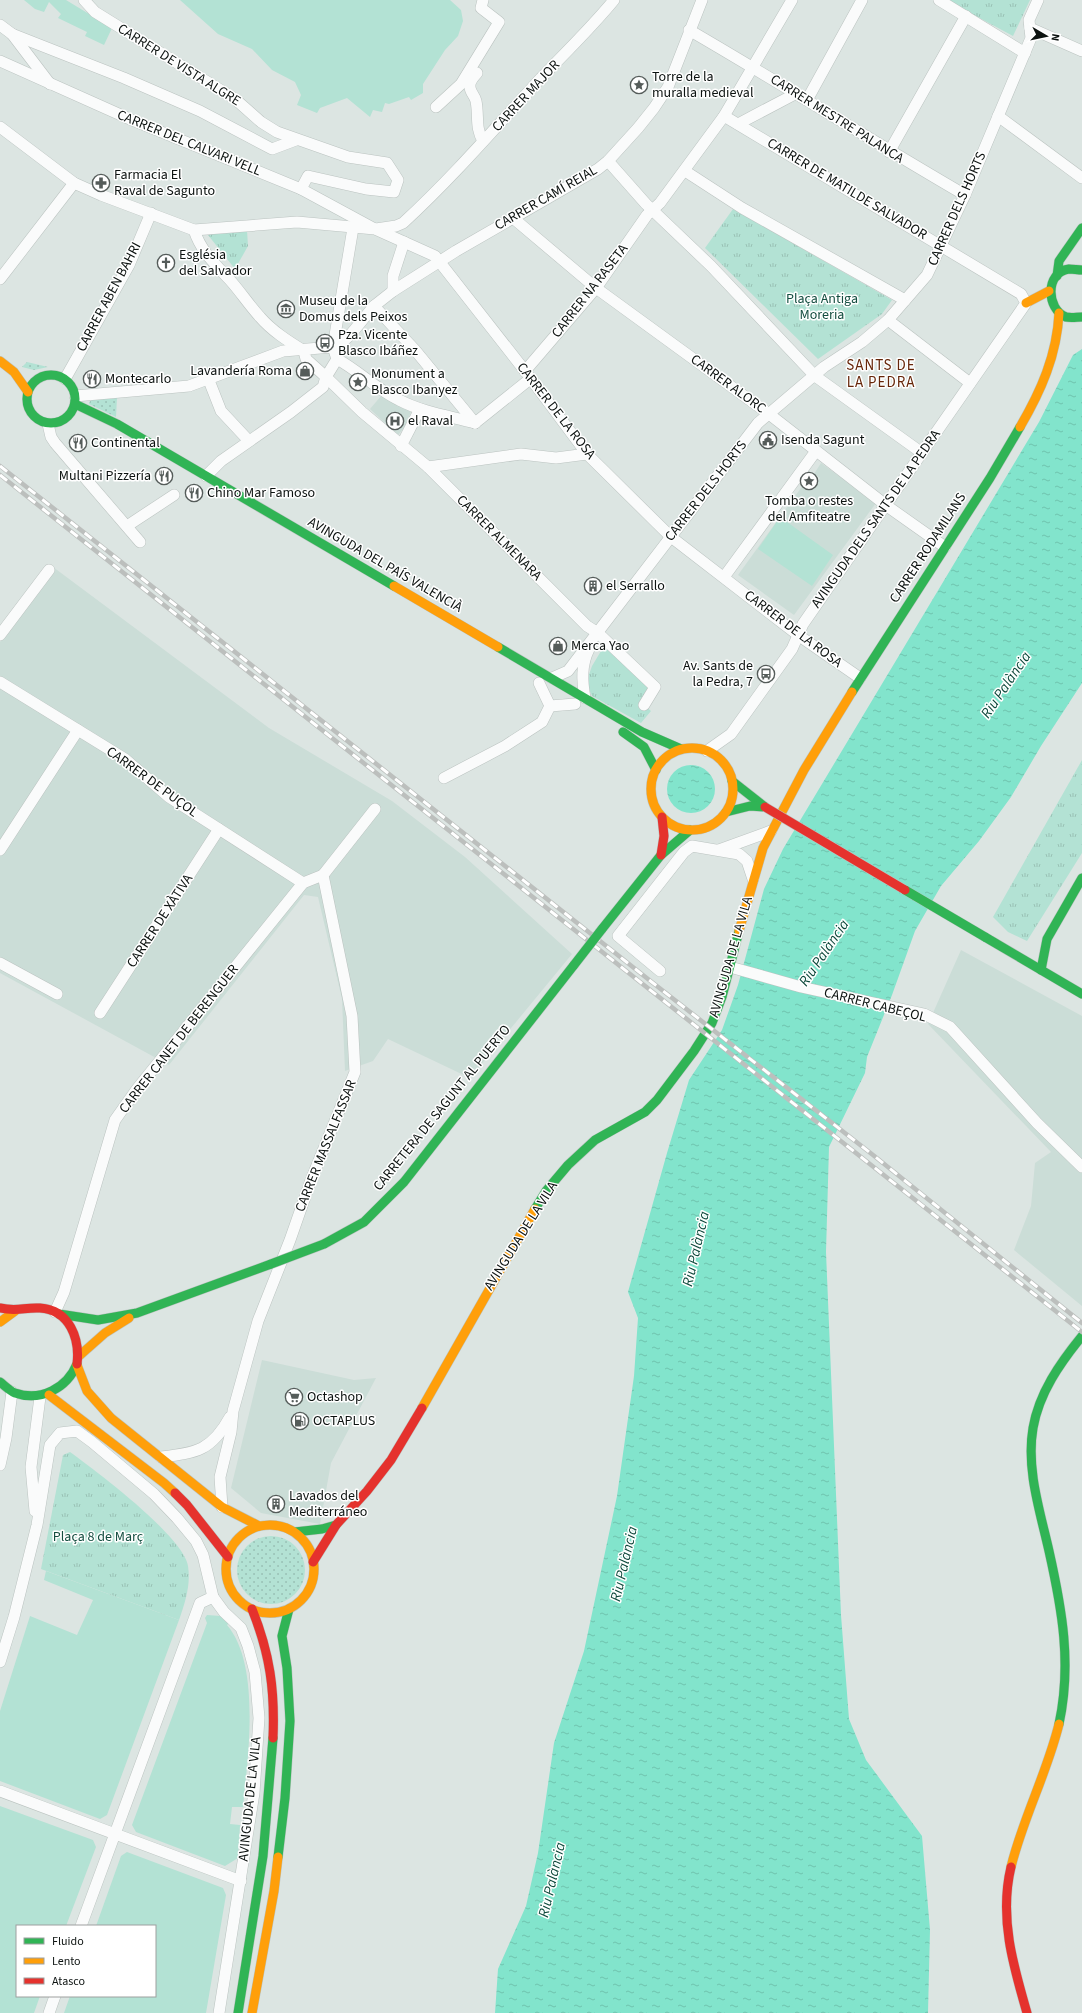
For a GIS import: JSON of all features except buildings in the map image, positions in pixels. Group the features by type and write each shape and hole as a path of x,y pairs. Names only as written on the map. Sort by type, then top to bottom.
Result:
{"street":[{"path":"436,107 461,84 499,22 481,8 483,0"},
{"name":"CARRER MAJOR","path":"375,230 396,226 403,223 437,192 542,77 586,33 614,0"},
{"name":"CARRER CAMÍ REIAL","path":"335,352 374,306 393,291 438,261 598,169 608,161 654,108 668,87 702,0"},
{"name":"CARRER NA RASETA","path":"475,423 528,375 596,288 652,210 685,171 724,116 792,0"},
{"path":"806,100 862,0"},
{"path":"939,0 1025,53"},
{"name":"CARRER DELS HORTS","path":"552,678 568,671 758,423 824,367 862,342 888,320 927,276 965,195 1025,53 1031,38 1029,20 1038,0"},
{"name":"CARRER DE VISTA ALGRE","path":"83,1 95,12 119,28 235,99 260,122 277,132 296,140 348,157 387,163 398,180 394,192 366,189 308,176 301,189"},
{"path":"890,152 966,16"},
{"path":"0,25 12,34 110,72 200,111 272,149 296,140"},
{"path":"1030,28 1082,51"},
{"name":"CARRER MESTRE PALANCA","path":"689,30 753,66 795,94 890,152 965,195"},
{"path":"12,34 50,85"},
{"path":"481,52 480,69 470,81 470,88 476,100 476,122 483,141"},
{"name":"CARRER DEL CALVARI VELL","path":"0,61 50,85 301,189 375,230"},
{"path":"738,124 795,94"},
{"name":"CARRER DE MATILDE SALVADOR","path":"724,116 1021,294 1026,303"},
{"path":"998,116 1082,178"},
{"path":"0,127 74,183 101,195 194,230 298,222 375,230"},
{"path":"608,161 612,168 652,210 711,266 815,376 922,453"},
{"path":"685,171 742,208 905,300"},
{"path":"0,279 74,183"},
{"name":"CARRER ABEN BAHRI","path":"65,379 129,265 151,213"},
{"name":"CARRER ALORC","path":"513,218 596,288 769,414 887,506 945,547"},
{"path":"206,476 221,461 291,412 323,387 335,352 353,228"},
{"path":"1057,276 1059,261 1082,228"},
{"path":"194,230 198,241 208,258 228,278 261,318 283,338 304,351"},
{"name":"CARRER DE LA ROSA","path":"375,230 435,256 528,375 587,454 671,537 798,635 860,678"},
{"path":"1082,234 1078,263 1057,276 1053,280 1049,291 1052,303 1059,313 1069,318 1082,317"},
{"path":"393,291 393,276 404,242"},
{"name":"AVINGUDA DELS SANTS DE LA PEDRA","path":"707,751 731,734 792,649 804,624 1026,303 1049,291"},
{"path":"374,306 415,350 475,423"},
{"name":"CARRER RODAMILANS","path":"1058,334 1059,313"},
{"name":"CARRER RODAMILANS","path":"771,831 804,770 860,678 990,478 1033,405 1050,366 1060,328 1069,318"},
{"path":"888,320 970,383"},
{"path":"39,378 28,392 26,402 33,416 48,424 61,422 75,407 189,386 283,351 304,351 320,347 335,352 381,390 420,409 475,423"},
{"name":"CARRER ALMENARA","path":"304,351 306,359 362,412 428,467 587,626 598,633 655,687 644,705"},
{"path":"0,361 14,372 28,392"},
{"path":"14,372 39,378 51,375 65,379 72,387 75,407"},
{"path":"208,378 221,411 249,441"},
{"name":"AVINGUDA DEL PAÍS VALENCIÀ","path":"75,407 117,424 552,678 580,703"},
{"path":"401,446 420,409"},
{"path":"48,424 51,437 140,542"},
{"path":"127,441 245,510"},
{"path":"724,577 816,452"},
{"path":"428,467 521,454 556,458 587,454"},
{"path":"127,526 174,495"},
{"path":"0,635 49,570"},
{"name":"CARRER DELS HORTS","path":"580,703 585,657 598,633"},
{"path":"536,681 550,706"},
{"path":"536,681 551,690"},
{"name":"CARRER DE PUÇOL","path":"0,682 125,759 169,797 303,883"},
{"name":"AVINGUDA DEL PAÍS VALENCIÀ","path":"563,697 580,703 682,749"},
{"path":"550,706 580,703"},
{"path":"444,778 505,746 542,722 550,706"},
{"path":"616,728 637,740 646,749 651,763 656,770"},
{"path":"0,850 78,730"},
{"path":"694,748 707,751 717,756 724,763 732,781 733,793 726,812 710,825 690,830 675,826 662,817 654,806 652,794 656,770 662,760 671,753 682,749 694,748"},
{"path":"732,781 765,807 985,937 1030,955 1041,970 1082,994"},
{"path":"726,812 750,806 765,807"},
{"path":"323,875 375,808"},
{"name":"CARRETERA DE SAGUNT AL PUERTO","path":"661,855 664,836 662,817"},
{"name":"CARRER DE XÀTIVA","path":"100,1013 219,829"},
{"name":"CARRETERA DE SAGUNT AL PUERTO","path":"15,1311 35,1307 57,1313 98,1320 137,1313 324,1244 364,1222 404,1182 661,855 690,830"},
{"path":"718,850 771,831"},
{"name":"AVINGUDA DE LA VILA","path":"313,1562 336,1525 367,1491 391,1460 417,1417 519,1234 546,1191 568,1165 595,1140 645,1112 669,1087 712,1023 722,997 752,879 771,831"},
{"path":"660,971 618,936 684,852 692,846 739,854 747,861 752,879"},
{"name":"CARRER CANET DE BERENGUER","path":"57,1313 115,1120 137,1089 303,883 323,875"},
{"name":"CARRER MASSALFASSAR","path":"222,1507 220,1476 231,1432 233,1411 258,1321 290,1240 311,1180 355,1072 352,1016 323,875"},
{"path":"1041,970 1048,939 1082,878"},
{"path":"1030,955 1048,939"},
{"path":"0,963 57,994"},
{"name":"CARRER CABEÇOL","path":"730,967 800,987 924,1014 950,1027 1037,1123 1082,1167"},
{"path":"0,1308 15,1311"},
{"path":"0,1322 15,1311"},
{"path":"0,1382 12,1392 25,1397 44,1396 66,1384 77,1366 79,1356 78,1340 71,1326 57,1313"},
{"name":"CARRETERA DE SAGUNT AL PUERTO","path":"79,1356 105,1333 137,1313"},
{"path":"1027,2013 1010,1956 1007,1893 1012,1862 1055,1741 1065,1686 1066,1660 1063,1621 1033,1479 1031,1442 1038,1408 1050,1380 1082,1336"},
{"path":"77,1366 86,1391 111,1418 222,1507 259,1526"},
{"path":"0,1465 6,1438 12,1392"},
{"path":"37,1525 31,1467 44,1396"},
{"path":"44,1396 164,1483 187,1505 228,1557"},
{"name":"CARRER MASSALFASSAR","path":"161,1457 189,1454 213,1442 220,1434 233,1411"},
{"path":"0,1662 14,1617 37,1525 50,1446 60,1433 77,1431 154,1494 191,1535 203,1555 213,1597 200,1603 81,1925"},
{"path":"278,1525 295,1532 307,1545 313,1562 314,1570 309,1588 304,1597 289,1608 270,1613 252,1609 236,1596 230,1586 226,1571 228,1557 239,1537 250,1529 259,1526 278,1525"},
{"path":"295,1532 322,1529 336,1525"},
{"name":"AVINGUDA DE LA VILA","path":"213,1597 224,1612 241,1628 248,1646 255,1672 259,1718 255,1778 241,1881 219,2013"},
{"path":"252,2013 274,1891 285,1798 290,1721 287,1668 282,1636 289,1608"},
{"name":"AVINGUDA DE LA VILA","path":"238,2013 259,1886 271,1794 274,1717 271,1669 264,1638 252,1609"},
{"path":"0,1791 241,1881"},
{"path":"49,2013 55,1997"}],"shaded area":[{"name":"el Raval","path":"382,395 411,412 403,429 398,435 370,409"},
{"path":"821,463 876,503 794,615 738,575 806,481 814,487 820,478 814,474"},
{"path":"49,564 269,728 392,801 465,857 572,954 470,1078 388,1039 373,1061 345,1071 342,999 318,897 304,895 169,1065 0,973 0,642"},
{"path":"961,950 1082,1016 1082,1306 1014,1250 1031,1206 1035,1163 1051,1152 928,1024"},
{"name":"OCTAPLUS","path":"262,1360 354,1380 376,1378 331,1463 320,1524 261,1513 231,1488"}],"green space":[{"path":"24,0 66,0 112,28 104,45 85,36 87,32 58,18 61,14 49,2 44,12 35,9"},
{"path":"180,0 450,0 461,10 463,21 458,36 445,50 423,84 423,93 411,100 409,97 389,104 385,103 382,112 373,110 370,117 347,98 320,108 317,113 297,105 301,95 295,82 272,70 252,49 218,34"},
{"path":"946,0 1030,0 1013,36"},
{"name":"Plaça Antiga Moreria","path":"733,209 892,300 882,314 818,359 705,248"},
{"path":"247,230 248,246 235,269 208,235 212,232"},
{"path":"27,362 48,367 34,370 22,367"},
{"path":"117,398 116,417 89,404 93,399"},
{"path":"780,517 833,555 812,586 758,549"},
{"path":"604,646 649,687 644,705 651,711 641,723 592,696 586,683 592,666"},
{"path":"1082,760 1082,853 1027,941 1008,932 993,917"},
{"name":"Plaça 8 de Març","path":"70,1452 137,1505 171,1538 183,1553 188,1566 189,1580 179,1620 41,1569 63,1455"},
{"path":"264,1536 278,1536 290,1541 300,1551 305,1563 305,1577 300,1589 290,1599 278,1604 264,1604 252,1599 242,1589 237,1577 237,1563 242,1551 252,1541"},
{"path":"46,1571 179,1620 107,1815 100,1819 0,1781 0,1711 30,1616 77,1635 93,1600 44,1580"},
{"path":"207,1615 221,1616 230,1622 227,1625 238,1642 245,1663 250,1712 243,1807 232,1807 230,1824 240,1825 238,1858 225,1866 136,1832 132,1825 207,1623 205,1618"},
{"path":"0,1806 93,1840 96,1847 66,1925 16,1925 16,1997 40,1997 34,2013 0,2013"},
{"path":"127,1852 223,1888 226,1895 206,2013 64,2013 70,1997 156,1997 156,1925 96,1925 121,1856"}],"water":[{"name":"Riu Palància","path":"1082,349 1082,683 1041,746 1011,797 979,841 941,886 915,931 892,995 867,1057 865,1073 829,1147 826,1252 841,1615 849,1719 866,1760 922,1836 930,1930 928,2013 495,2013 498,1969 526,1906 538,1853 554,1743 584,1651 617,1496 634,1376 638,1318 628,1292 689,1080 722,1030 738,985 764,889 783,849 1039,422 1073,355"},
{"path":"686,765 696,765 708,772 715,784 715,794 708,806 696,813 686,813 678,809 671,802 667,794 667,784 671,776 678,769"}],"railway":[{"path":"0,466 653,983 873,1155 1082,1323"},
{"path":"0,475 1082,1332"}],"traffic: fast":[{"path":"1057,276 1059,261 1082,228"},
{"path":"1082,270 1069,269 1061,272 1052,283 1051,291 1052,299 1059,313 1066,317 1082,317"},
{"path":"51,375 60,377 68,382 73,390 75,399 73,408 68,416 60,421 51,423 42,421 34,416 29,408 27,399 29,390 34,382 42,377 51,375"},
{"path":"75,404 117,424 394,586"},
{"path":"852,692 990,478 1020,427"},
{"path":"498,647 642,732 681,749"},
{"path":"623,732 644,747 656,770"},
{"path":"732,781 765,807"},
{"path":"726,812 750,806 765,807"},
{"path":"602,929 661,855 690,830"},
{"path":"1041,970 1047,939 1082,878"},
{"path":"905,890 985,937"},
{"path":"574,965 602,929"},
{"path":"535,1209 546,1191 568,1165 595,1140 645,1112 657,1100 694,1051 712,1023 722,997 739,931"},
{"path":"985,937 1082,994"},
{"path":"324,1244 364,1222 404,1182 574,965"},
{"path":"271,1264 324,1244"},
{"path":"59,1314 98,1320 137,1313 271,1264"},
{"path":"1059,1724 1065,1680 1064,1637 1054,1573 1035,1490 1031,1459 1031,1443 1036,1415 1045,1391 1058,1368 1082,1336"},
{"path":"0,1382 15,1393 34,1396 43,1394 52,1391 67,1380 73,1373 77,1364"},
{"path":"295,1532 322,1529 336,1525"},
{"path":"278,1857 285,1798 290,1721 287,1668 282,1636 289,1609"},
{"path":"238,2013 263,1856 273,1738"}],"traffic: slow":[{"path":"1026,303 1049,291"},
{"path":"1020,427 1035,400 1047,372 1055,343 1059,313"},
{"path":"0,361 14,372 28,392"},
{"path":"394,586 498,647"},
{"path":"739,931 763,848 804,770 852,692"},
{"path":"692,748 708,752 721,760 729,773 733,789 729,805 721,818 708,826 692,830 676,826 663,818 655,805 651,789 655,773 663,760 676,752 692,748"},
{"path":"422,1408 535,1209"},
{"path":"0,1322 15,1311"},
{"path":"79,1356 105,1333 129,1318"},
{"path":"77,1365 87,1391 111,1418 222,1507 259,1526"},
{"path":"49,1395 175,1493"},
{"path":"270,1525 287,1528 301,1538 311,1552 314,1569 311,1586 301,1600 287,1610 270,1613 253,1610 239,1600 229,1586 226,1569 229,1552 239,1538 253,1528 270,1525"},
{"path":"1011,1867 1059,1724"},
{"path":"252,2013 274,1891 278,1857"}],"traffic: jam":[{"path":"765,807 905,890"},
{"path":"661,855 664,836 662,817"},
{"path":"0,1308 12,1310 40,1308 59,1314 66,1320 75,1336 78,1354 77,1364"},
{"path":"313,1562 336,1525 367,1491 391,1460 422,1408"},
{"path":"175,1493 187,1505 228,1557"},
{"path":"252,1609 263,1641 270,1672 273,1704 273,1738"},
{"path":"1011,1867 1006,1904 1007,1923 1009,1941 1027,2013"}],"place":[{"name":"Torre de la muralla medieval","path":"639,85"},
{"name":"Farmacia El Raval de Sagunto","path":"101,183"},
{"name":"Església del Salvador","path":"166,263"},
{"name":"Museu de la Domus dels Peixos","path":"286,309"},
{"name":"Pza. Vicente Blasco Ibáñez","path":"325,343"},
{"name":"Lavandería Roma","path":"305,371"},
{"name":"Montecarlo","path":"92,379"},
{"name":"Monument a Blasco Ibanyez","path":"358,382"},
{"name":"el Raval","path":"395,421"},
{"name":"Isenda Sagunt","path":"768,440"},
{"name":"Continental","path":"78,443"},
{"name":"Multani Pizzería","path":"164,476"},
{"name":"Tomba o restes del Amfiteatre","path":"809,481"},
{"name":"Chino Mar Famoso","path":"194,493"},
{"name":"el Serrallo","path":"593,586"},
{"name":"Merca Yao","path":"558,646"},
{"name":"Av. Sants de la Pedra, 7","path":"766,674"},
{"name":"Octashop","path":"294,1397"},
{"name":"OCTAPLUS","path":"300,1421"},
{"name":"Lavados del Mediterráneo","path":"276,1504"}],"district":[{"name":"SANTS DE LA PEDRA","path":"881,374"}]}
